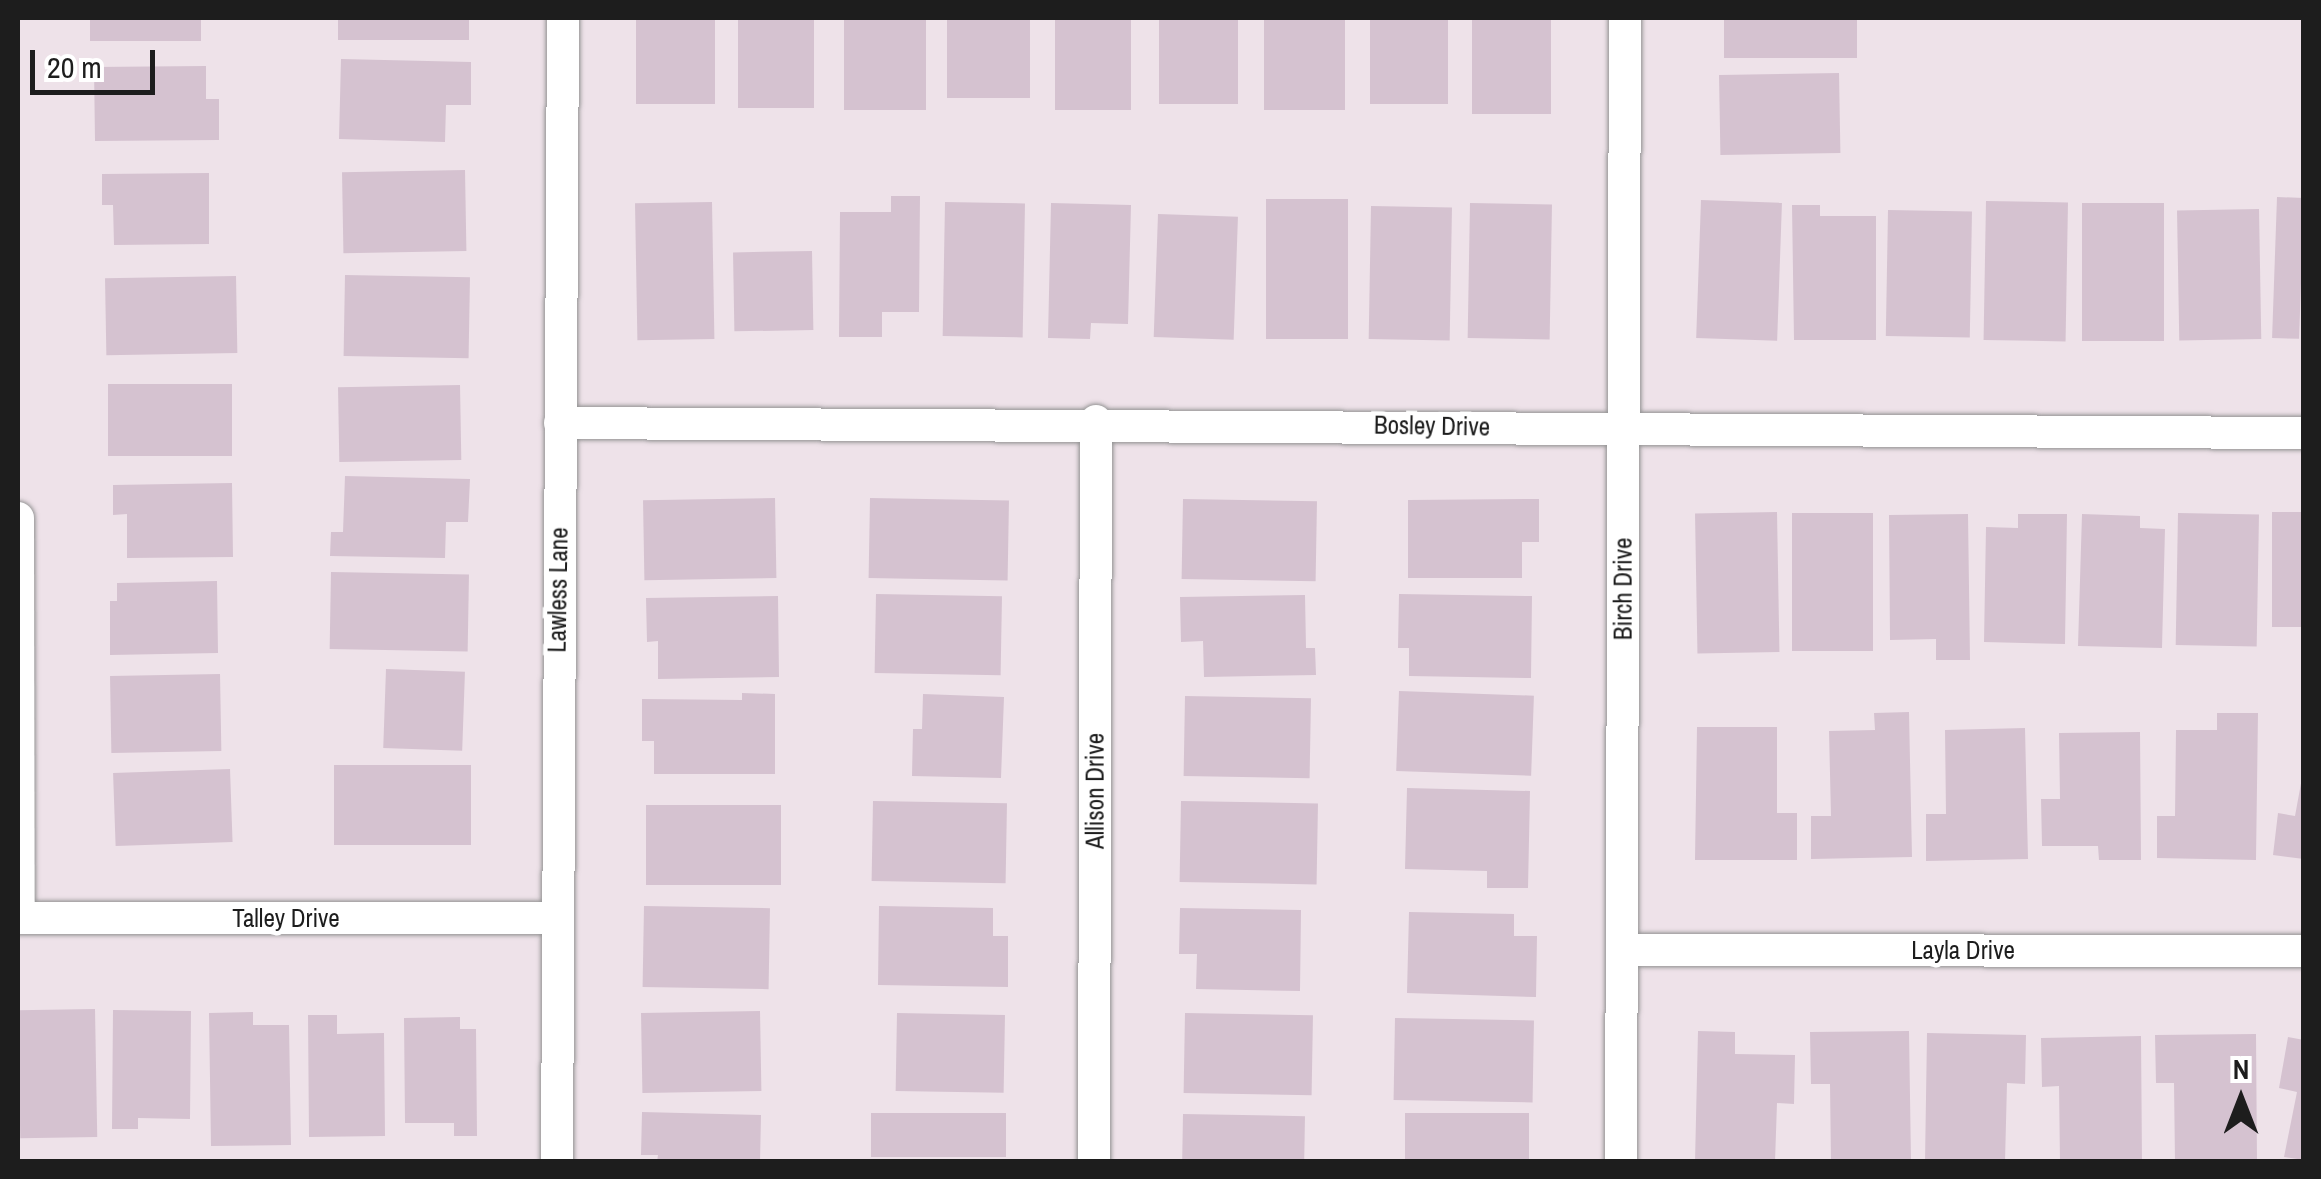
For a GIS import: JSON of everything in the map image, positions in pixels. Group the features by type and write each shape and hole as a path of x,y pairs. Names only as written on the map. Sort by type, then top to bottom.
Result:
{"street":[{"name":"Lawless Lane","path":"557,1162 554,918 563,18"},
{"name":"Birch Drive","path":"1621,1162 1625,18"},
{"name":"Bosley Drive","path":"560,423 1096,421 2304,433"},
{"name":"Allison Drive","path":"1094,1162 1096,421"},
{"path":"18,518 18,918"},
{"name":"Talley Drive","path":"18,918 554,918"},
{"name":"Layla Drive","path":"1622,950 2304,951"}],"building":[{"path":"90,18 201,18 201,41 90,41"},
{"path":"338,18 469,18 469,40 338,40"},
{"path":"636,18 715,18 715,104 636,104"},
{"path":"738,18 814,18 814,108 738,108"},
{"path":"844,18 926,18 926,110 844,110"},
{"path":"947,18 1030,18 1030,98 947,98"},
{"path":"1055,18 1131,18 1131,110 1055,110"},
{"path":"1159,18 1238,18 1238,104 1159,104"},
{"path":"1264,18 1345,18 1345,110 1264,110"},
{"path":"1370,18 1448,18 1448,104 1370,104"},
{"path":"1472,18 1551,18 1551,114 1472,114"},
{"path":"1724,18 1857,18 1857,58 1724,58"},
{"path":"341,59 471,62 471,105 446,105 445,142 339,139"},
{"path":"206,66 206,99 219,99 219,140 95,141 94,67"},
{"path":"1839,73 1840,153 1720,155 1719,75"},
{"path":"465,170 466,251 343,253 342,172"},
{"path":"209,173 209,244 114,245 113,205 102,205 102,174"},
{"path":"891,196 920,196 919,312 882,312 882,337 839,337 840,212 891,212"},
{"path":"2277,197 2304,198 2299,339 2272,338"},
{"path":"1266,199 1348,199 1348,339 1266,339"},
{"path":"1701,200 1782,203 1777,341 1696,338"},
{"path":"1986,201 2068,202 2066,341 1984,340"},
{"path":"712,202 714,339 637,340 635,203"},
{"path":"945,202 1025,203 1023,337 943,336"},
{"path":"1051,203 1131,205 1128,324 1091,323 1090,339 1048,338"},
{"path":"1470,203 1552,204 1550,339 1468,338"},
{"path":"2082,203 2164,203 2164,341 2082,341"},
{"path":"1792,205 1820,205 1820,216 1876,216 1876,340 1794,340"},
{"path":"1371,206 1452,207 1450,340 1369,339"},
{"path":"2259,209 2261,339 2179,340 2177,210"},
{"path":"1888,210 1972,211 1970,337 1886,336"},
{"path":"1158,214 1238,217 1234,340 1154,337"},
{"path":"812,251 813,330 734,331 733,252"},
{"path":"345,275 470,277 469,358 344,356"},
{"path":"236,276 237,353 106,355 105,278"},
{"path":"108,384 232,384 232,456 108,456"},
{"path":"460,385 461,460 339,462 338,387"},
{"path":"345,476 470,479 468,522 446,522 445,558 330,556 331,532 343,532"},
{"path":"232,483 233,557 127,558 127,514 113,515 113,485"},
{"path":"775,498 776,578 644,580 643,500"},
{"path":"870,498 1009,500 1008,580 869,578"},
{"path":"1183,499 1317,501 1316,581 1182,579"},
{"path":"1539,499 1539,542 1522,542 1522,578 1408,578 1408,500"},
{"path":"1777,512 1779,652 1697,653 1695,513"},
{"path":"2272,512 2304,512 2304,627 2272,627"},
{"path":"1792,513 1873,513 1873,651 1792,651"},
{"path":"2178,513 2259,514 2257,646 2176,645"},
{"path":"1968,514 1970,660 1936,660 1936,639 1890,640 1889,515"},
{"path":"2018,514 2067,514 2065,644 1984,642 1986,527 2018,528"},
{"path":"2082,514 2140,516 2140,528 2165,529 2162,648 2078,646"},
{"path":"331,572 469,574 468,651 330,649"},
{"path":"217,581 218,653 110,655 110,601 117,601 117,583"},
{"path":"876,594 1002,596 1001,675 875,673"},
{"path":"1399,594 1532,596 1531,678 1409,676 1409,648 1398,648"},
{"path":"1305,595 1306,648 1315,648 1316,675 1204,677 1203,641 1181,642 1180,597"},
{"path":"778,596 779,677 658,679 658,641 647,642 646,598"},
{"path":"386,669 465,672 462,751 383,748"},
{"path":"220,674 221,751 111,753 110,676"},
{"path":"1399,691 1534,696 1531,776 1396,771"},
{"path":"742,693 775,694 775,774 654,774 654,741 642,741 642,699 742,700"},
{"path":"923,694 1004,697 1001,778 912,776 913,729 922,729"},
{"path":"1185,696 1311,698 1310,778 1184,776"},
{"path":"1909,712 1912,857 1811,859 1811,816 1831,816 1829,731 1875,730 1874,713"},
{"path":"2217,713 2258,713 2256,860 2157,858 2157,816 2175,816 2176,730 2217,730"},
{"path":"1697,727 1777,727 1777,813 1797,813 1797,860 1695,860"},
{"path":"2025,728 2028,859 1926,861 1926,814 1946,814 1945,730"},
{"path":"2140,732 2141,860 2099,860 2098,846 2042,846 2041,799 2060,799 2059,733"},
{"path":"334,765 471,765 471,845 334,845"},
{"path":"2304,767 2304,859 2273,855 2278,813 2295,816"},
{"path":"230,769 233,842 116,846 113,773"},
{"path":"1407,788 1530,791 1528,888 1487,888 1487,871 1405,869"},
{"path":"873,801 1007,803 1006,883 872,881"},
{"path":"1181,801 1318,803 1317,884 1180,882"},
{"path":"646,805 781,805 781,885 646,885"},
{"path":"644,906 770,908 769,989 643,987"},
{"path":"879,906 993,908 993,936 1008,936 1008,987 878,985"},
{"path":"1180,908 1301,910 1300,991 1196,989 1197,954 1179,954"},
{"path":"1409,912 1514,914 1514,936 1537,936 1536,997 1407,993"},
{"path":"95,1009 97,1137 20,1138 18,1010"},
{"path":"113,1010 191,1011 190,1119 138,1118 138,1129 112,1129"},
{"path":"760,1011 761,1091 642,1093 641,1013"},
{"path":"253,1012 253,1025 289,1025 291,1145 211,1146 209,1013"},
{"path":"897,1013 1005,1015 1004,1093 896,1091"},
{"path":"1185,1013 1313,1015 1312,1095 1184,1093"},
{"path":"308,1015 337,1015 337,1034 384,1033 385,1136 309,1137"},
{"path":"460,1017 460,1029 476,1029 477,1136 454,1136 454,1123 405,1123 404,1018"},
{"path":"1395,1018 1534,1020 1533,1102 1394,1100"},
{"path":"1698,1031 1735,1032 1735,1054 1795,1055 1794,1104 1777,1103 1775,1162 1695,1162"},
{"path":"1909,1031 1911,1162 1831,1162 1830,1084 1811,1084 1810,1032"},
{"path":"1927,1033 2026,1035 2025,1084 2007,1083 2005,1162 1925,1162"},
{"path":"2256,1034 2257,1162 2175,1162 2174,1083 2156,1083 2155,1035"},
{"path":"2141,1036 2142,1162 2060,1162 2059,1086 2042,1087 2041,1038"},
{"path":"2288,1037 2304,1040 2304,1160 2284,1157 2297,1092 2279,1088"},
{"path":"642,1112 761,1115 760,1162 657,1162 658,1155 641,1155"},
{"path":"871,1113 1006,1113 1006,1157 871,1157"},
{"path":"1405,1113 1529,1113 1529,1162 1405,1162"},
{"path":"1183,1114 1305,1116 1304,1162 1182,1162"}]}
